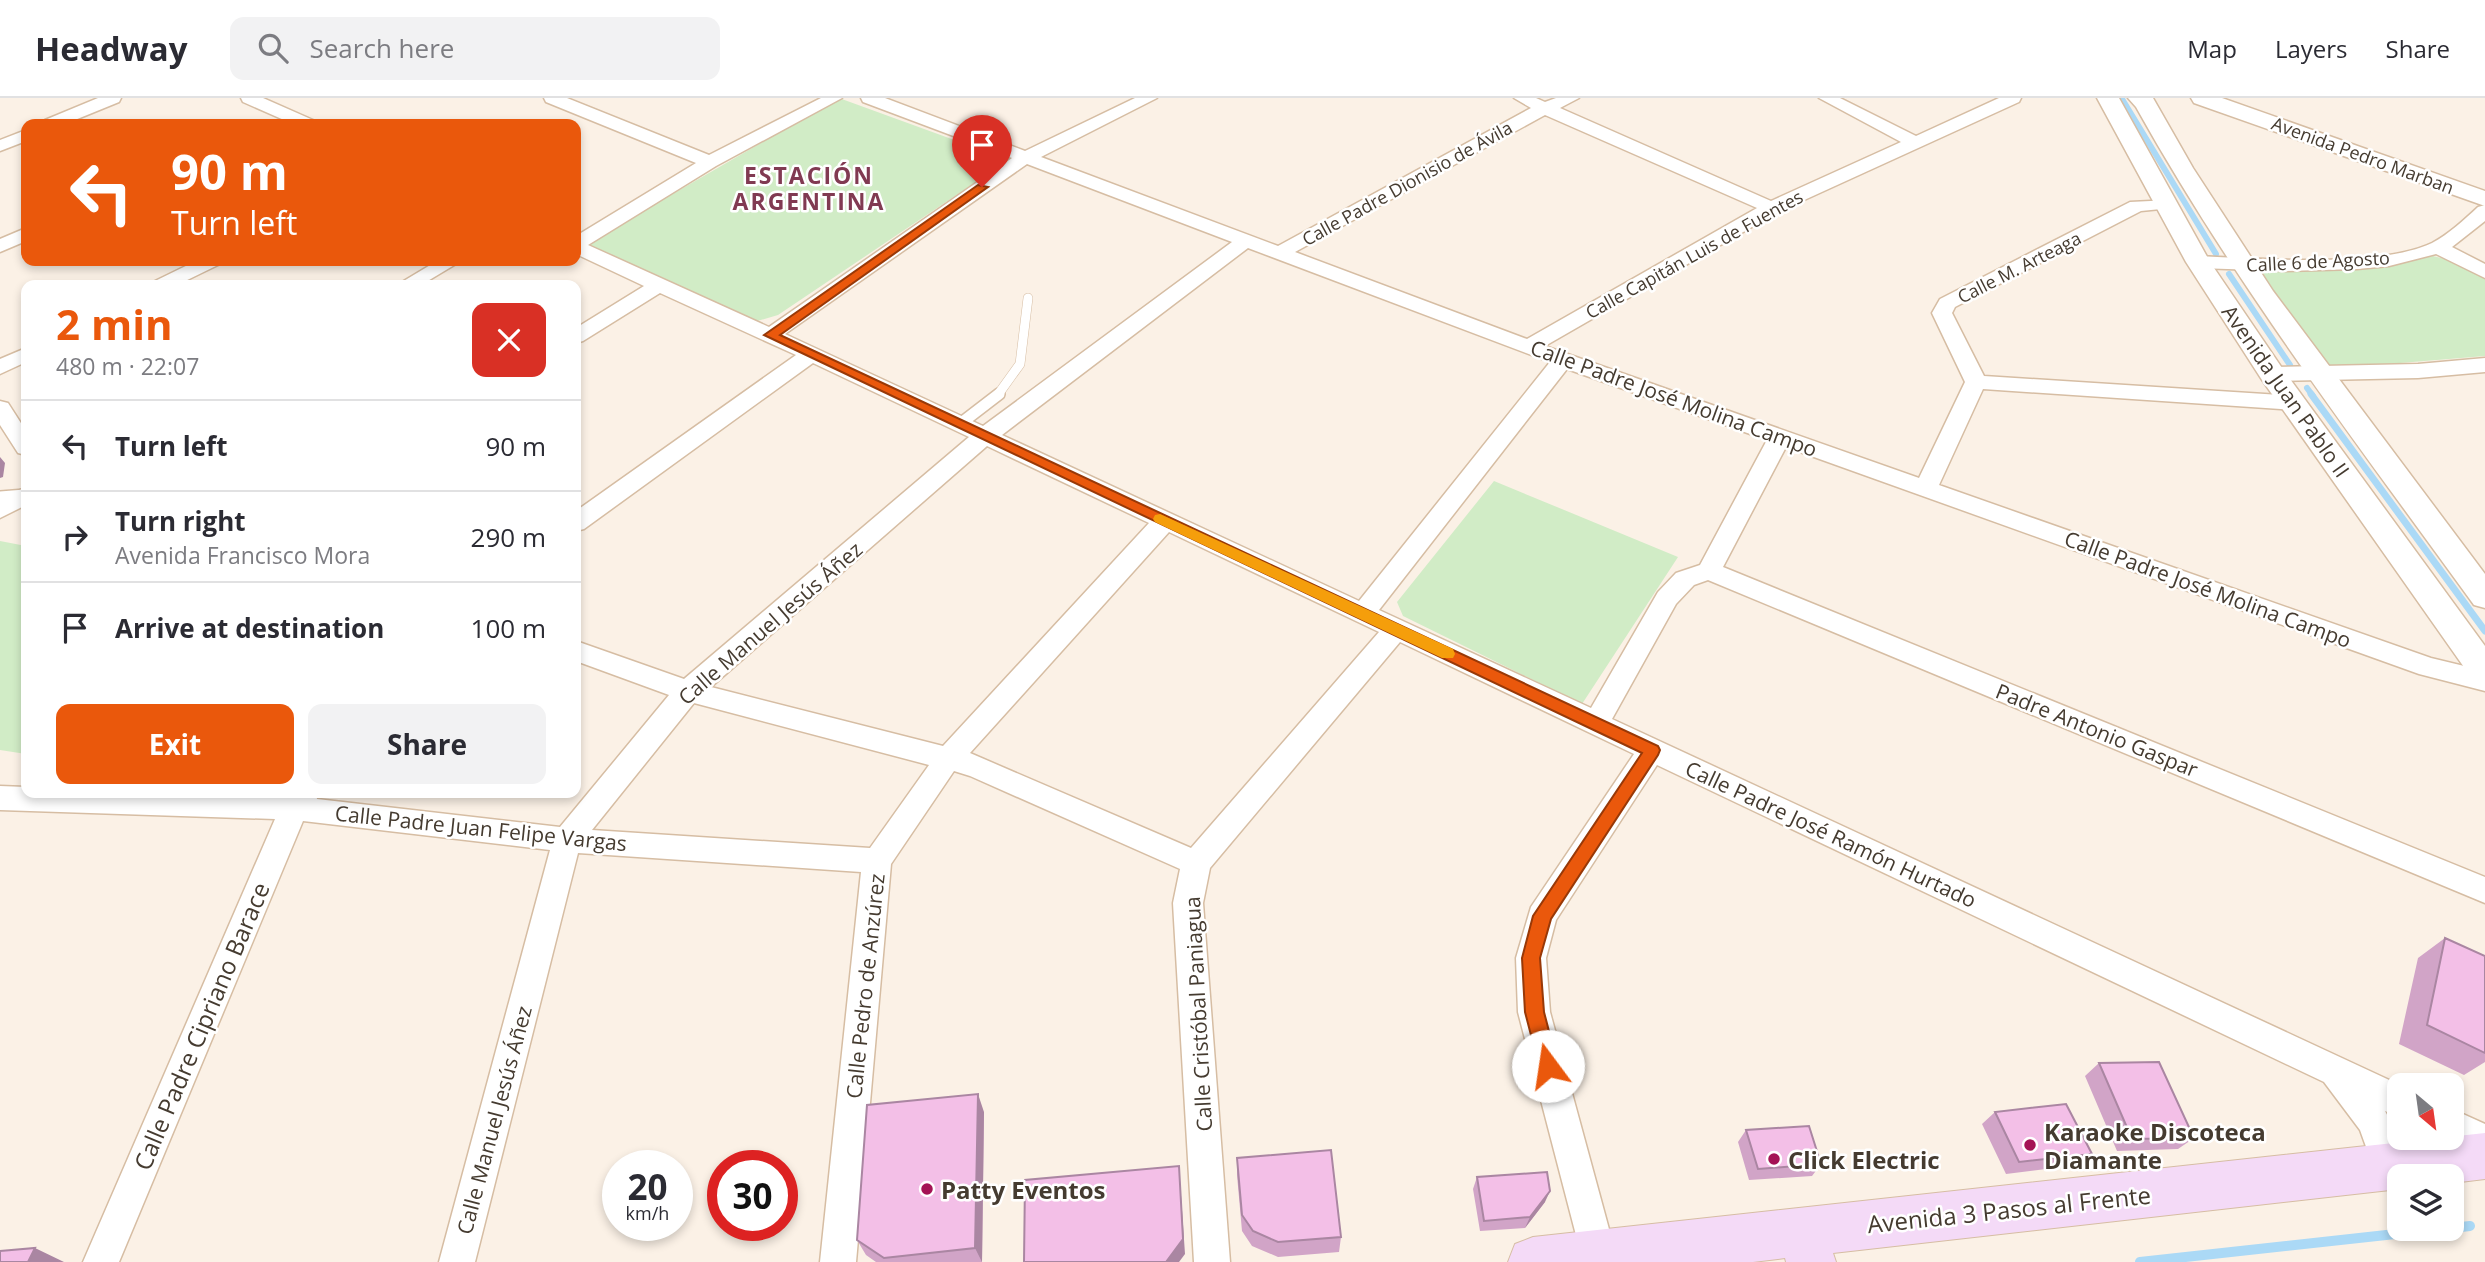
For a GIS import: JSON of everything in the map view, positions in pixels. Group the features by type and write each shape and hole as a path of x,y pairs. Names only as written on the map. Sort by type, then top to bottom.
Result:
{"main road":[{"name":"Avenida 3 Pasos al Frente","path":"2422,1164 2485,1156"},
{"name":"Avenida 3 Pasos al Frente","path":"1533,1262 1598,1255 1808,1251 2387,1168"}],"street":[{"path":"63,119 113,98"},
{"path":"249,98 295,119"},
{"path":"552,98 710,162"},
{"path":"581,243 710,162 834,98"},
{"name":"Calle Padre José Molina Campo","path":"870,98 1563,360 2428,667 2485,681"},
{"path":"771,335 1024,158 1149,98"},
{"path":"1522,98 1771,208"},
{"name":"Calle Padre Dionisio de Ávila","path":"1281,252 1545,108 1571,98"},
{"path":"1827,98 1914,142"},
{"name":"Calle Capitán Luis de Fuentes","path":"1530,346 1771,208 2013,98"},
{"name":"Avenida Juan Pablo II","path":"2108,98 2198,262 2272,374 2485,671"},
{"name":"Avenida Juan Pablo II","path":"2139,98 2145,103 2178,165 2241,264 2485,597"},
{"name":"Avenida Pedro Marban","path":"2202,98 2485,199"},
{"name":"Avenida Pedro Marban","path":"2233,98 2485,188"},
{"path":"272,119 283,114"},
{"path":"0,146 21,137"},
{"name":"Calle M. Arteaga","path":"1976,382 1942,313 1947,303 2137,206 2164,204"},
{"name":"Calle 6 de Agosto","path":"2198,262 2241,264 2374,261 2437,247 2485,211"},
{"path":"0,246 21,236"},
{"name":"Calle Manuel Jesús Áñez","path":"457,1262 567,840 688,691 985,436 1245,241"},
{"path":"2437,247 2485,272"},
{"name":"Calle Padre José Ramón Hurtado","path":"581,248 771,335 2387,1095"},
{"path":"172,280 201,266"},
{"path":"416,280 442,266"},
{"path":"581,334 659,285"},
{"path":"581,519 811,354"},
{"path":"0,367 21,356"},
{"path":"1362,614 1563,360"},
{"path":"2272,374 2322,374 2485,365"},
{"path":"1925,489 1976,382 2294,403"},
{"path":"0,408 21,440"},
{"path":"1596,723 1667,598 1685,579 1709,571 1780,437"},
{"path":"0,510 21,498"},
{"name":"Calle Pedro de Anzúrez","path":"838,1262 877,861 947,760 1165,521"},
{"name":"Padre Antonio Gaspar","path":"1709,571 2485,890"},
{"name":"Calle Cristóbal Paniagua","path":"1212,1262 1188,903 1196,863 1396,629"},
{"path":"581,653 688,691 976,766 1196,863"},
{"path":"1598,1255 1534,1012 1531,958 1542,916 1652,750"},
{"name":"Calle Padre Juan Felipe Vargas","path":"0,798 300,800 567,840 877,861"},
{"name":"Calle Padre Cipriano Barace","path":"101,1262 300,800"},
{"name":"Calle Padre José Ramón Hurtado","path":"2324,1066 2350,1089 2370,1114 2384,1140 2389,1164"},
{"path":"2464,1131 2485,1141"}],"lane":[{"path":"960,424 999,394 1020,364 1028,298"},
{"path":"0,497 21,495"}],"green space":[{"path":"839,98 1001,157 998,167 778,315 754,322 586,244"},
{"path":"2433,256 2453,261 2485,278 2485,356 2328,369 2257,271 2375,268"},
{"path":"1494,481 1678,557 1582,704 1403,616 1397,602"},
{"path":"0,541 21,545 21,753 0,750"}],"building":[{"path":"2445,938 2485,956 2485,1053 2427,1025"},
{"path":"2159,1062 2194,1138 2132,1139 2099,1063"},
{"name":"Patty Eventos","path":"978,1094 975,1248 884,1258 857,1240 867,1105"},
{"path":"2066,1104 2092,1154 2019,1162 1995,1112"},
{"path":"1809,1126 1821,1164 1758,1169 1746,1130"},
{"path":"1331,1150 1341,1237 1278,1242 1253,1231 1242,1215 1237,1158"},
{"path":"1179,1166 1183,1239 1166,1262 1024,1262 1025,1180"},
{"path":"1547,1172 1550,1191 1530,1217 1484,1221 1477,1177"},
{"path":"35,1248 28,1262 0,1262 0,1251"}],"waterway":[{"path":"2122,99 2216,254"},
{"path":"2229,274 2290,365"},
{"path":"2307,388 2313,396"},
{"path":"2311,394 2485,631"},
{"path":"2464,1227 2470,1226"},
{"path":"2140,1262 2387,1235"}],"slow traffic":[{"path":"1160,519 1447,654"}],"place":[{"name":"Karaoke Discoteca Diamante","path":"2030,1145"},
{"name":"Click Electric","path":"1774,1159"},
{"name":"Patty Eventos","path":"927,1189"}],"district":[{"name":"ESTACIÓN ARGENTINA","path":"809,188"}],"route":[{"path":"982,187 771,335 1652,750 1542,916 1531,958 1534,1012 1548,1066"}]}
